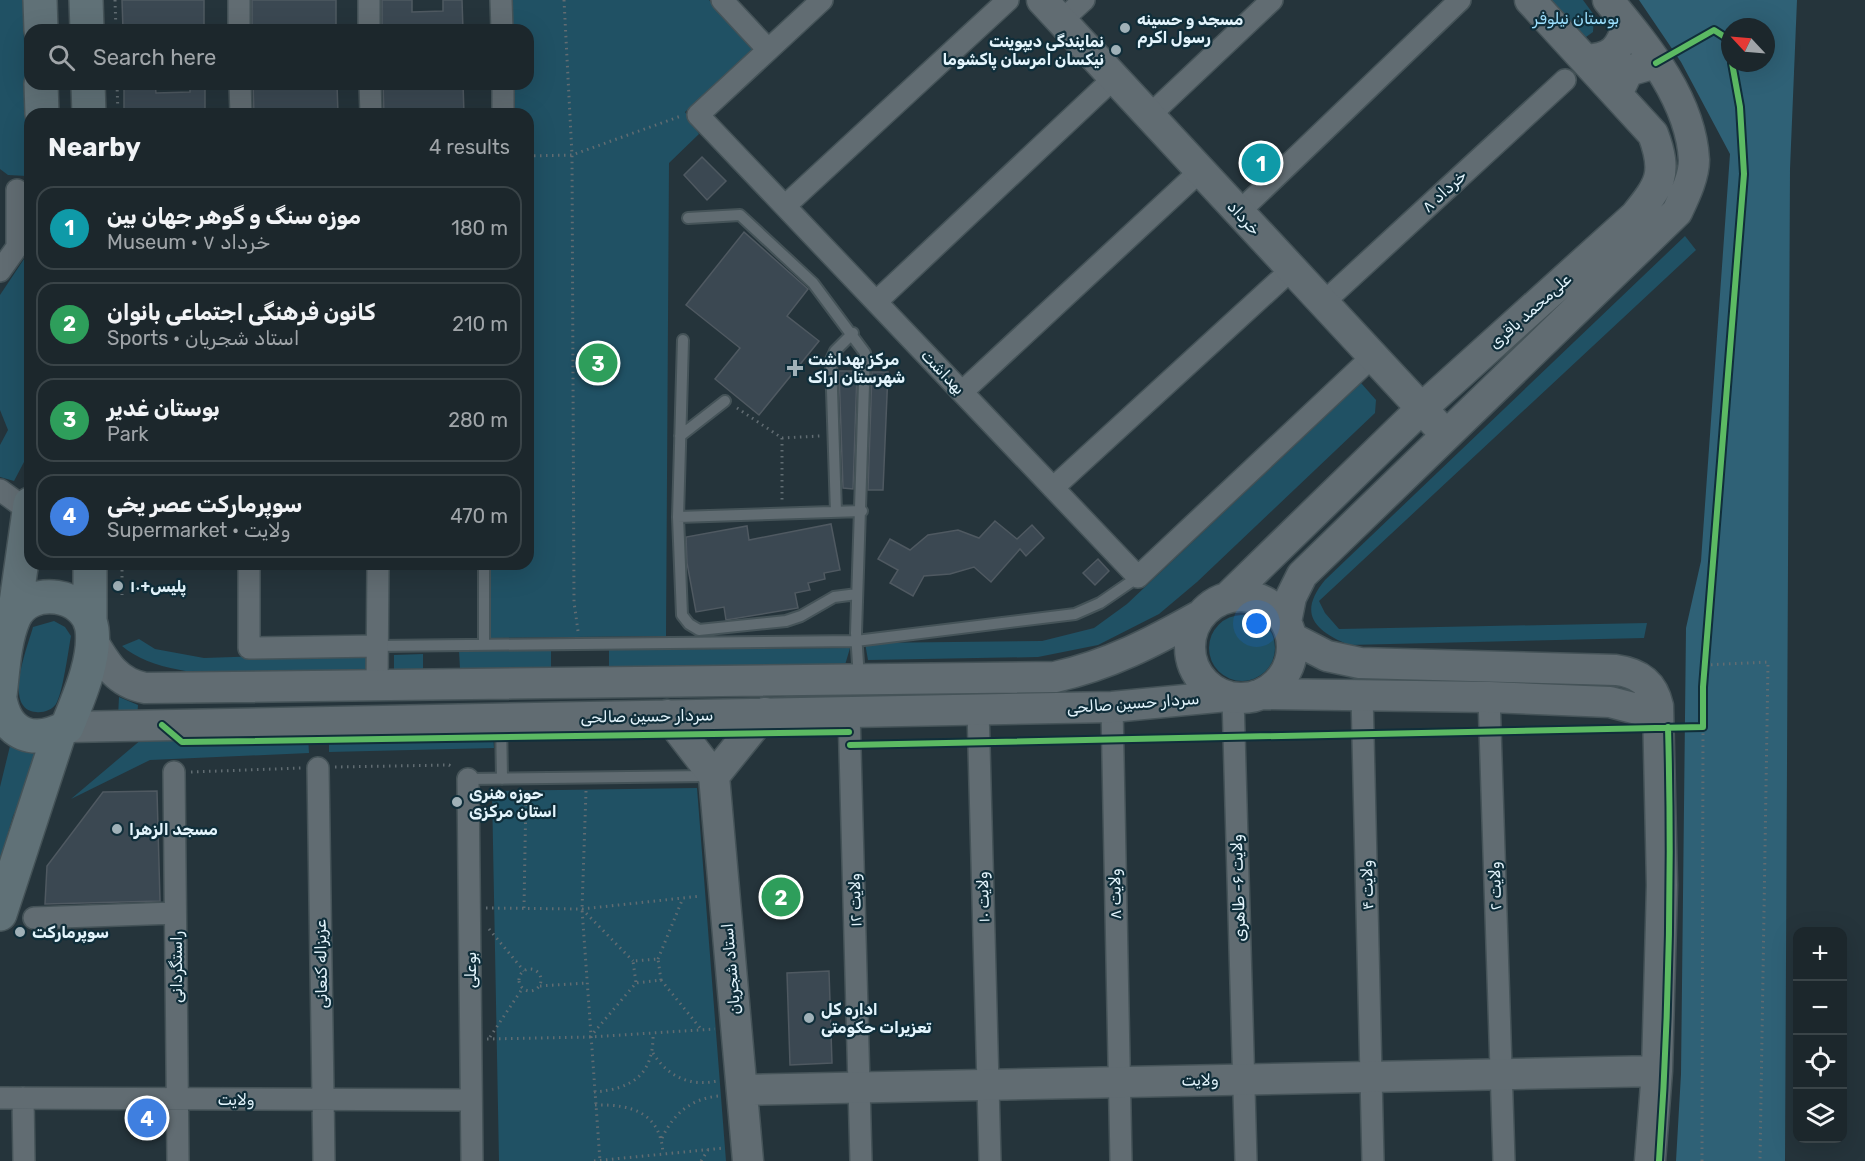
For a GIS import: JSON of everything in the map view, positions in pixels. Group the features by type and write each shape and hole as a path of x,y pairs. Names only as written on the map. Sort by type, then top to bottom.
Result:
{"main road":[{"path":"40,0 41,24"},
{"path":"86,0 87,24"},
{"name":"علی‌محمد باقری","path":"1228,597 1421,409 1635,216 1656,189 1662,158 1653,134 1617,94 1575,70 1530,0"},
{"name":"علی‌محمد باقری","path":"1289,630 1291,597 1302,574 1677,212 1694,162 1688,125 1669,84 1656,63 1608,0"},
{"name":"خرداد","path":"1051,10 1447,436"},
{"path":"1575,70 1611,55 1622,43 1628,25"},
{"path":"1617,94 1628,71 1656,63"},
{"path":"41,90 42,108"},
{"path":"88,90 89,108"},
{"path":"24,546 0,697 3,716 13,728 36,736 63,729"},
{"path":"0,914 63,729 82,684 91,631 90,570"},
{"path":"1289,630 1292,652 1282,677 1240,696 1212,690 1200,678 1192,663 1190,646 1193,630 1201,615 1213,604 1228,597 1245,595 1262,600 1276,609 1289,630 1327,656 1360,663 1626,672 1645,680 1650,686 1658,706 1662,885 1657,1071 1650,1161"},
{"path":"14,617 30,601 52,597 76,604 91,631"},
{"name":"سردار حسین صالحی","path":"91,631 107,666 126,682 146,688 1055,677 1090,669 1141,649 1201,615"},
{"path":"162,725 154,717 152,706 155,695 165,688"},
{"name":"سردار حسین صالحی","path":"63,729 162,725 1112,707 1240,696 1362,694 1621,703 1641,710 1658,725"},
{"path":"668,715 714,776 765,713"},
{"name":"استاد شجریان","path":"714,776 736,1028 726,1089 748,1153"},
{"name":"ولایت","path":"726,1089 1657,1071"}],"street":[{"path":"238,0 239,24"},
{"path":"369,0 369,24"},
{"path":"501,0 502,24"},
{"path":"722,0 761,42"},
{"path":"698,115 822,0"},
{"path":"785,206 1008,0"},
{"path":"1051,10 1084,0"},
{"path":"1149,116 1272,0"},
{"path":"1239,212 1460,0"},
{"name":"خرداد ۸","path":"1323,303 1575,70"},
{"path":"876,302 1114,78"},
{"path":"240,90 241,108"},
{"path":"370,90 371,108"},
{"path":"503,90 503,108"},
{"name":"بهداشت","path":"698,115 1138,577"},
{"path":"962,392 1200,171"},
{"path":"0,271 17,246 16,186"},
{"path":"1053,488 1292,269"},
{"path":"1138,577 1373,356"},
{"path":"0,490 24,507"},
{"path":"249,570 249,648 378,646"},
{"path":"377,685 378,570"},
{"name":"ولایت ۴","path":"1362,694 1373,1161"},
{"name":"ولایت ۶- طاهری","path":"1240,696 1246,1161"},
{"name":"ولایت ۲","path":"1489,697 1504,1161"},
{"name":"ولایت ۸","path":"1112,707 1121,1161"},
{"name":"ولایت ۱۰","path":"978,709 990,1161"},
{"name":"ولایت ۱۲","path":"849,712 861,1087 861,1161"},
{"name":"عزیزاله کنعانی","path":"318,768 324,1161"},
{"name":"راستگردانی","path":"174,772 178,1161"},
{"name":"بوعلی","path":"468,779 470,908 480,1039 471,1100 472,1161"},
{"path":"34,918 176,913"},
{"name":"ولایت","path":"0,1098 471,1100"},
{"path":"23,1098 24,1161"}],"lane":[{"path":"688,218 740,215 813,283 853,333 865,352 856,641 859,679"},
{"path":"836,512 831,360 835,351 853,333"},
{"path":"683,340 678,517 682,615 689,624 699,630 786,621 801,616 834,597 857,594"},
{"path":"680,436 725,401"},
{"path":"678,517 861,511"},
{"path":"484,570 484,644"},
{"path":"378,646 856,641 1075,614 1100,603 1138,577"},
{"path":"501,718 502,779"},
{"path":"468,779 714,776"}],"path":[{"path":"115,0 116,24"},
{"path":"564,0 572,155 574,602 579,643"},
{"path":"117,90 118,108"},
{"path":"534,156 572,155 679,116 698,115"},
{"path":"725,401 782,438 834,436"},
{"path":"782,438 782,514"},
{"path":"122,570 122,595"},
{"path":"1704,676 1706,654"},
{"path":"1705,665 1768,662 1760,1161"},
{"path":"1702,1161 1703,717"},
{"path":"1658,725 1703,727"},
{"path":"586,778 582,909 600,1161"},
{"path":"524,908 526,779"},
{"path":"470,908 582,909 724,893"},
{"path":"683,898 658,958 661,980 702,1030"},
{"path":"582,909 633,961 636,983"},
{"path":"487,927 524,971"},
{"path":"633,961 658,958"},
{"path":"522,988 519,980 524,971 534,969 541,976 540,986"},
{"path":"590,1037 636,983 661,980"},
{"path":"522,988 532,991 540,986 586,983"},
{"path":"480,1039 522,988"},
{"path":"480,1039 590,1037 736,1028"},
{"path":"594,1092 617,1089 633,1082 649,1064 653,1053 653,1033"},
{"path":"653,1053 665,1068 682,1079 726,1089"},
{"path":"662,1138 675,1117 684,1108 726,1089"},
{"path":"595,1105 621,1105 632,1108 650,1120 662,1138 663,1154"},
{"path":"701,1161 708,1149"},
{"path":"594,1161 708,1149 748,1153"}],"green space":[{"path":"0,0 23,0 25,108 24,176 8,175 0,169"},
{"path":"508,0 709,0 754,48 685,112 699,134 669,163 666,636 489,638 489,570 534,570 534,108 510,108 510,90 534,90 534,24 509,24"},
{"name":"بوستان نیلوفر","path":"1537,0 1583,0 1594,15 1593,32 1586,37 1578,38"},
{"path":"1685,236 1696,250 1319,601 1325,613 1339,629 1647,623 1644,638 1349,645 1318,627 1311,611 1312,602 1325,580"},
{"path":"24,259 24,462 14,481 0,477 0,445 8,430 0,410 0,295"},
{"path":"1361,383 1376,400 1375,413 1197,582 1159,614 1098,645 1038,657 868,660 865,643 1042,641 1094,628 1127,604"},
{"path":"1242,615 1254,618 1265,625 1272,636 1275,648 1272,660 1265,671 1254,678 1242,681 1230,678 1219,671 1212,660 1209,648 1212,636 1219,625 1230,618"},
{"path":"54,621 65,627 71,636 65,672 56,704 47,711 36,712 26,708 20,700 20,676 33,627"},
{"path":"139,639 155,649 204,658 371,652 371,673 277,676 205,674 144,660 122,646"},
{"path":"850,648 845,665 609,668 609,650"},
{"path":"551,649 551,667 460,669 459,651"},
{"path":"423,654 423,670 394,671 394,655"},
{"path":"119,697 138,705 137,718 118,717"},
{"path":"493,733 494,748 329,752 329,737"},
{"path":"308,736 309,753 150,760 71,799 142,739"},
{"path":"10,746 41,756 13,816 0,860 0,787"},
{"path":"697,788 726,1161 499,1161 492,791"}],"shaded area":[{"path":"1639,0 1797,0 1790,169 1785,1161 1676,1161 1681,1074 1686,628 1701,561 1730,154 1681,62"}],"building":[{"path":"122,0 204,0 204,24 123,24"},
{"path":"252,0 336,0 336,24 252,24"},
{"path":"382,0 412,0 412,12 443,11 443,0 462,0 463,24 382,24"},
{"path":"124,90 156,90 156,93 205,90 205,108 124,108"},
{"path":"253,90 337,90 338,108 254,108"},
{"path":"383,90 463,90 464,108 384,108"},
{"path":"702,157 726,181 707,200 684,175"},
{"path":"744,232 808,289 787,316 819,341 759,415 715,379 740,348 686,305"},
{"path":"839,371 857,371 853,489 843,488"},
{"path":"872,372 888,372 883,490 868,490"},
{"path":"995,521 1017,539 1032,525 1044,538 1026,556 1020,549 991,582 974,567 950,574 924,576 913,596 890,583 898,570 878,559 890,539 910,550 928,535 958,530 979,538"},
{"path":"831,524 840,570 824,573 825,579 808,583 810,590 795,593 798,608 726,620 724,607 696,612 687,563 686,537 747,526 749,540"},
{"path":"1098,559 1109,571 1095,585 1083,573"},
{"name":"مسجد الزهرا","path":"157,791 160,901 45,904 47,866 103,792"},
{"name":"اداره کل تعزیرات حکومتی","path":"829,971 832,1063 790,1065 787,973"}],"cycle path":[{"path":"1656,63 1714,30 1721,34"},
{"path":"850,745 1703,727 1703,687 1744,174 1740,107 1734,72"},
{"path":"162,725 182,742 849,732"},
{"path":"1659,1161 1669,944 1668,727"}],"place":[{"name":"مسجد و حسینه رسول اکرم","path":"1125,28"},
{"name":"نمایندگی دیپوینت نیکسان امرسان پاکشوما","path":"1116,50"},
{"name":"موزه سنگ و گوهر جهان بین","path":"1261,163"},
{"name":"بوستان غدیر","path":"598,363"},
{"name":"مرکز بهداشت شهرستان اراک","path":"795,368"},
{"name":"پلیس+۱۰","path":"118,586"},
{"name":"حوزه هنری استان مرکزی","path":"457,802"},
{"name":"مسجد الزهرا","path":"117,829"},
{"name":"کانون فرهنگی اجتماعی بانوان","path":"781,897"},
{"name":"سوپرمارکت","path":"20,932"},
{"name":"اداره کل تعزیرات حکومتی","path":"809,1018"},
{"name":"سوپرمارکت عصر یخی","path":"147,1118"}]}
